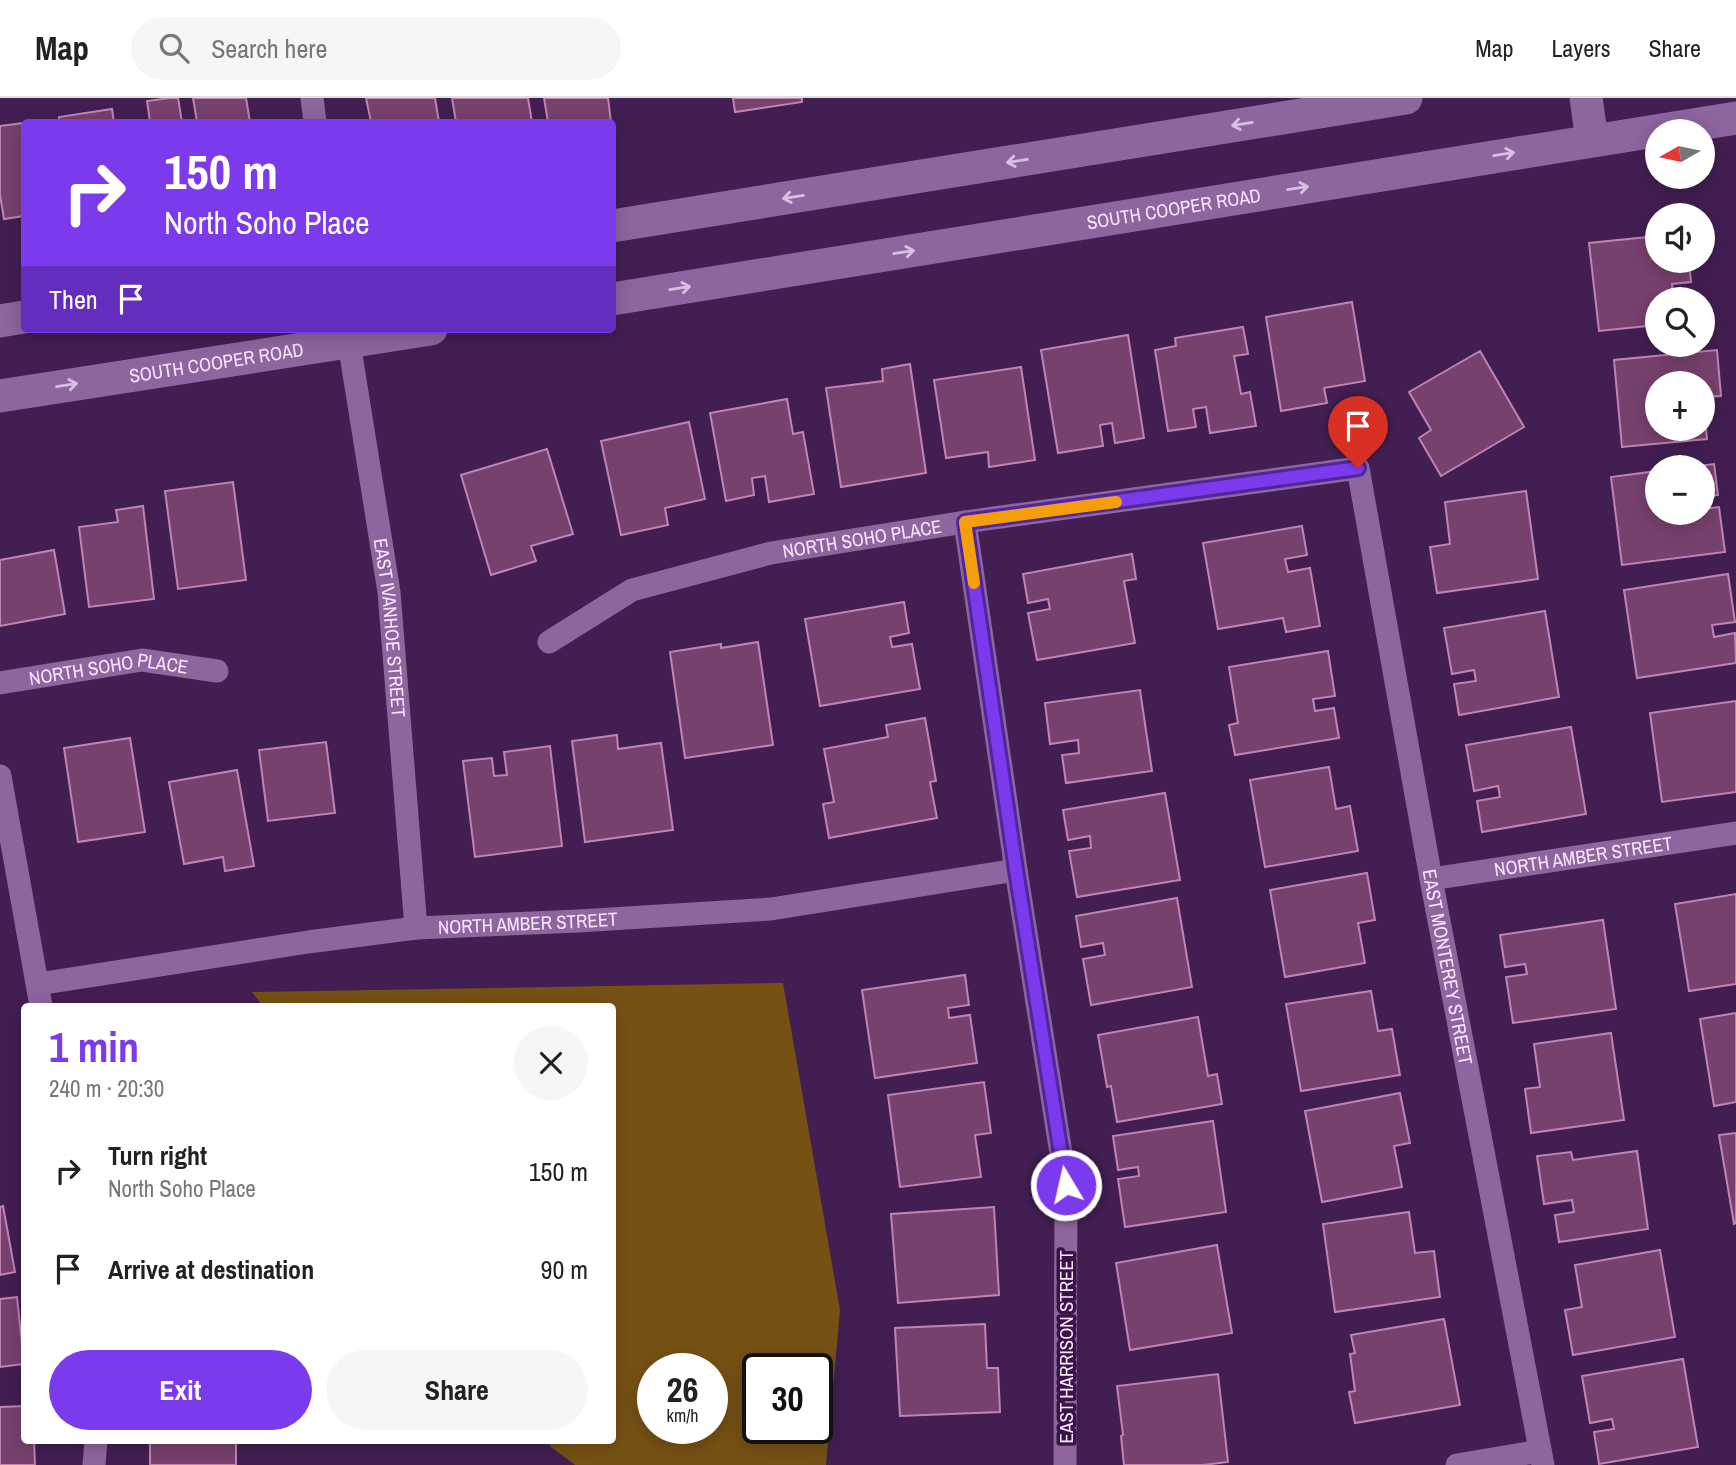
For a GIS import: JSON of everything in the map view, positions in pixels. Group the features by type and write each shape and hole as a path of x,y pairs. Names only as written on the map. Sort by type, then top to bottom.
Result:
{"main road":[{"path":"616,225 1406,98"},
{"path":"1586,98 1592,140"},
{"name":"SOUTH COOPER ROAD","path":"616,298 1736,118"},
{"path":"0,321 21,318"},
{"name":"SOUTH COOPER ROAD","path":"0,396 348,336 384,333"}],"street":[{"path":"312,98 315,119"},
{"name":"EAST IVANHOE STREET","path":"348,336 389,592 416,928"},
{"name":"NORTH SOHO PLACE","path":"549,642 632,590 771,553 965,522 1358,468"},
{"name":"EAST MONTEREY STREET","path":"1358,468 1431,879 1541,1458"},
{"name":"EAST HARRISON STREET","path":"965,522 1066,1185 1065,1465"},
{"name":"NORTH SOHO PLACE","path":"0,682 142,660 217,671"},
{"path":"0,776 40,995"},
{"name":"NORTH AMBER STREET","path":"1431,879 1736,833"},
{"name":"NORTH AMBER STREET","path":"40,995 308,942 416,928 771,909 1016,870"},
{"path":"94,1465 96,1444"},
{"path":"1457,1465 1541,1458"}],"shaded area":[{"path":"783,983 840,1310 833,1388 833,1353 742,1353 742,1444 828,1444 826,1465 575,1465 549,1444 616,1444 616,1003 261,1003 252,992"}],"building":[{"path":"178,98 182,119 150,119 147,101"},
{"path":"193,98 246,98 250,119 196,119"},
{"path":"366,98 435,98 438,119 370,119"},
{"path":"452,98 528,98 532,119 456,119"},
{"path":"544,98 608,98 611,119 548,119"},
{"path":"733,98 802,98 802,102 735,112"},
{"path":"112,109 114,119 59,119"},
{"path":"21,123 21,216 4,219 0,195 0,126"},
{"path":"1645,237 1645,273 1690,273 1691,282 1672,284 1672,287 1645,287 1645,326 1599,331 1589,243"},
{"path":"1352,302 1365,381 1324,388 1327,403 1281,411 1266,317"},
{"path":"1243,327 1248,354 1234,356 1241,394 1250,392 1256,426 1210,433 1206,407 1193,409 1196,427 1168,431 1155,350 1176,346 1175,338"},
{"path":"1128,335 1144,438 1115,443 1112,423 1100,425 1103,446 1058,453 1041,350"},
{"path":"1717,350 1721,396 1715,396 1715,371 1645,371 1645,441 1686,441 1622,447 1614,360 1715,357"},
{"path":"1480,351 1524,427 1441,476 1419,438 1431,430 1409,392"},
{"path":"910,364 926,473 841,487 826,388 883,381 882,369"},
{"path":"1021,367 1035,460 989,467 988,452 946,458 934,380"},
{"path":"787,399 793,434 803,432 814,494 769,502 765,476 752,478 754,495 726,501 710,413"},
{"path":"689,422 705,499 665,508 668,525 621,535 601,441"},
{"path":"547,449 573,534 531,546 536,561 491,575 461,475"},
{"path":"1715,472 1718,495 1715,495"},
{"path":"1645,473 1645,525 1715,525 1715,508 1719,507 1725,552 1622,565 1611,477"},
{"path":"233,482 246,580 178,589 165,491"},
{"path":"1526,491 1538,579 1437,593 1430,547 1450,544 1445,502"},
{"path":"143,506 154,599 89,607 79,527 118,522 116,510"},
{"path":"1302,526 1307,555 1285,559 1288,572 1310,568 1320,626 1286,632 1283,618 1218,629 1203,543"},
{"path":"54,550 65,614 0,626 0,560"},
{"path":"1132,554 1136,579 1124,581 1135,643 1037,660 1028,613 1050,609 1048,599 1028,603 1023,574"},
{"path":"1728,574 1735,622 1712,625 1714,637 1735,633 1736,663 1637,678 1624,590"},
{"path":"904,602 909,633 890,637 892,647 912,644 920,689 820,706 805,619"},
{"path":"1545,611 1559,697 1459,715 1454,684 1476,681 1474,670 1452,674 1444,628"},
{"path":"758,642 773,745 685,758 670,652 721,644 721,648"},
{"path":"1328,651 1335,696 1313,699 1315,711 1334,708 1339,738 1235,755 1229,725 1238,723 1229,667"},
{"path":"1140,690 1152,771 1066,783 1062,755 1079,753 1078,740 1050,744 1045,703"},
{"path":"1736,701 1736,792 1662,802 1650,713"},
{"path":"925,718 936,781 930,782 937,818 829,838 823,804 834,802 824,749 888,737 886,725"},
{"path":"1571,727 1586,814 1482,832 1477,801 1500,797 1498,786 1474,791 1466,745"},
{"path":"617,735 618,749 661,743 673,830 585,842 572,741"},
{"path":"130,738 145,832 78,842 64,748"},
{"path":"326,742 335,813 268,821 259,750"},
{"path":"550,746 562,846 475,857 463,761 492,758 494,776 507,775 504,752"},
{"path":"1329,767 1336,809 1350,806 1358,851 1265,867 1250,780"},
{"path":"237,770 254,866 225,871 223,857 184,864 169,782"},
{"path":"1165,793 1180,880 1077,897 1069,851 1091,848 1090,836 1068,840 1063,810"},
{"path":"1367,873 1375,920 1358,923 1365,963 1285,977 1270,890"},
{"path":"1736,894 1736,984 1689,991 1675,904"},
{"path":"1177,898 1192,987 1091,1005 1083,959 1105,955 1103,943 1081,947 1076,916"},
{"path":"1603,920 1616,1009 1513,1023 1506,977 1527,974 1525,964 1505,967 1500,935"},
{"path":"965,975 969,1005 948,1008 949,1018 970,1015 977,1063 875,1078 862,990"},
{"path":"1371,991 1378,1031 1392,1029 1400,1075 1301,1091 1286,1004"},
{"path":"1736,1013 1736,1102 1714,1106 1700,1019"},
{"path":"1198,1017 1208,1076 1217,1074 1222,1104 1117,1122 1111,1086 1107,1087 1098,1035"},
{"path":"1611,1033 1624,1120 1531,1133 1525,1089 1540,1087 1534,1044"},
{"path":"984,1082 991,1133 975,1135 981,1177 900,1187 888,1095"},
{"path":"1400,1093 1410,1143 1394,1146 1402,1187 1322,1202 1305,1111"},
{"path":"1213,1121 1226,1212 1125,1227 1118,1179 1139,1176 1138,1167 1118,1170 1113,1136"},
{"path":"1736,1133 1736,1223 1734,1224 1719,1135"},
{"path":"1637,1151 1648,1229 1559,1242 1555,1215 1574,1212 1572,1200 1544,1204 1537,1156 1571,1152 1573,1160"},
{"path":"3,1206 15,1272 0,1275 0,1207"},
{"path":"994,1207 999,1295 898,1303 891,1214"},
{"path":"1409,1212 1415,1253 1434,1251 1440,1297 1335,1312 1323,1224"},
{"path":"1217,1245 1232,1333 1130,1350 1116,1263"},
{"path":"1660,1250 1675,1337 1573,1355 1565,1310 1582,1307 1575,1265"},
{"path":"17,1297 21,1364 0,1367 0,1299"},
{"path":"1444,1319 1460,1405 1355,1423 1349,1392 1355,1391 1350,1354 1355,1353 1351,1335"},
{"path":"985,1324 987,1368 998,1368 1000,1412 900,1416 895,1328"},
{"path":"1683,1359 1698,1447 1599,1464 1594,1432 1614,1429 1612,1419 1590,1423 1582,1376"},
{"path":"1218,1374 1228,1462 1203,1465 1124,1465 1117,1386"},
{"path":"21,1406 21,1444 34,1444 35,1465 0,1465 0,1407"},
{"path":"150,1444 236,1444 236,1465 150,1465"}],"slow traffic":[{"path":"974,583 965,522 1116,502"}],"route":[{"path":"1066,1185 965,522 1358,468"}]}
